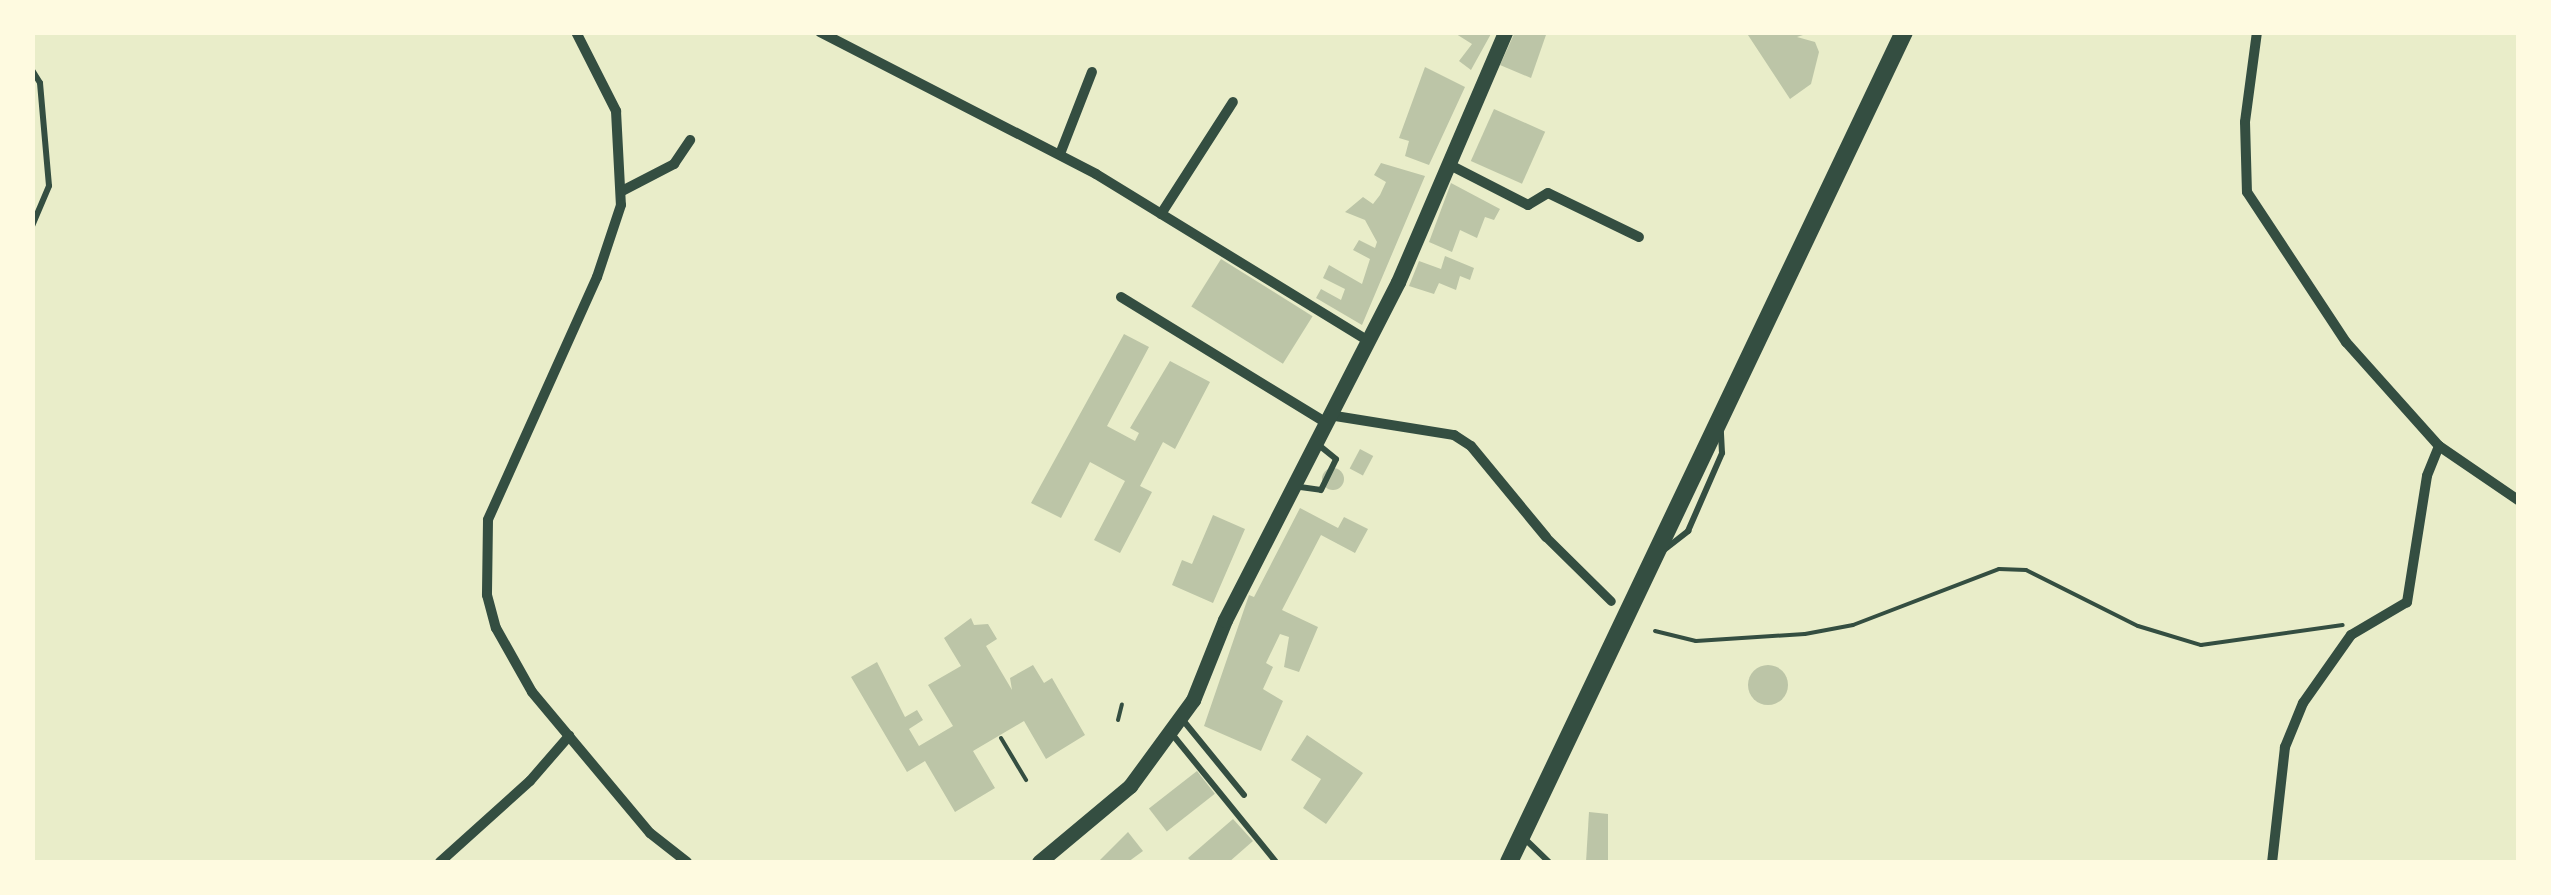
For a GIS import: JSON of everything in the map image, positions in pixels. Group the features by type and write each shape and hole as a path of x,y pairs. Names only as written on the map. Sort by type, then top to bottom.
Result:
{"main road":[{"path":"1800,248 1896,32"},
{"path":"1509,862 1904,32"}],"street":[{"path":"576,32 616,111 622,191 597,276 488,520 487,596 496,628 532,692 650,833 687,862"},
{"path":"820,32 1060,154 1369,341"},
{"path":"1039,862 1130,786 1172,734 1292,486 1369,341 1506,32"},
{"path":"2257,32 2243,154 2247,192 2346,342 2439,446 2518,500"},
{"path":"1060,154 1092,72"},
{"path":"1161,214 1233,102"},
{"path":"622,191 674,164 690,140"},
{"path":"1448,164 1528,205 1548,192 1639,237"},
{"path":"1121,297 1327,418 1454,435 1471,446 1546,537 1611,600"},
{"path":"2272,862 2286,746 2302,703 2351,634 2406,602 2412,590 2427,476 2439,446"},
{"path":"440,862 530,782 569,736"}],"lane":[{"path":"32,70 40,83 49,186 32,226"},
{"path":"1292,486 1322,490 1336,459 1315,442"},
{"path":"1181,718 1244,795"},
{"path":"1172,734 1276,862"},
{"path":"1521,837 1549,862"}],"path":[{"path":"1655,631 1696,641 1805,634 1853,624 1999,568 2026,570 2171,640 2231,644 2342,624 2351,634"},
{"path":"1118,720 1122,704"},
{"path":"1001,738 1026,780"}],"building":[{"path":"1453,32 1492,32 1471,70 1459,61 1472,44"},
{"path":"1515,32 1547,32 1531,78 1500,65"},
{"path":"1746,32 1812,32 1797,37 1815,42 1819,52 1811,84 1790,99"},
{"path":"1425,67 1465,87 1429,165 1405,156 1409,141 1399,138"},
{"path":"1494,109 1545,132 1522,184 1471,161"},
{"path":"1381,163 1425,176 1362,325 1316,298 1321,289 1341,300 1345,289 1323,278 1329,265 1362,284 1370,259 1353,250 1359,240 1375,248 1377,242 1365,220 1345,212 1363,197 1373,204 1380,195 1386,182 1374,175"},
{"path":"1451,183 1500,209 1494,220 1485,217 1477,238 1460,230 1452,252 1429,242"},
{"path":"1445,256 1474,268 1470,280 1460,276 1456,290 1439,283 1434,294 1409,286 1419,261 1441,269"},
{"path":"1221,259 1313,316 1283,364 1191,306"},
{"path":"1124,334 1149,347 1107,426 1135,441 1139,433 1130,428 1170,361 1210,382 1175,449 1163,442 1140,486 1152,492 1120,553 1094,540 1125,481 1090,462 1061,518 1031,503"},
{"path":"1360,449 1373,456 1363,475 1350,468"},
{"path":"1333,468 1341,471 1341,487 1333,490 1325,487 1322,479 1325,471"},
{"path":"1300,508 1338,528 1344,517 1368,529 1355,553 1321,535 1282,610 1318,627 1299,672 1284,667 1289,637 1280,634 1266,663 1273,667 1263,689 1283,701 1261,751 1204,726 1249,595 1254,597"},
{"path":"1213,515 1245,529 1213,603 1172,585 1182,560 1192,564"},
{"path":"971,618 974,625 988,624 997,639 986,646 1012,690 1010,678 1033,665 1044,683 1052,678 1085,735 1046,759 1024,721 973,751 995,788 955,812 925,761 907,772 851,677 877,662 905,717 917,710 923,720 909,729 919,746 953,726 928,685 961,666 944,638"},
{"path":"1768,665 1782,671 1788,685 1782,699 1768,705 1754,699 1748,685 1754,671"},
{"path":"1307,735 1363,773 1326,824 1303,808 1321,779 1291,760"},
{"path":"1197,771 1215,794 1167,831 1149,809"},
{"path":"1589,812 1608,814 1608,862 1586,862"},
{"path":"1233,819 1253,841 1229,862 1192,862 1188,858"},
{"path":"1128,832 1143,851 1128,862 1098,862"}]}
